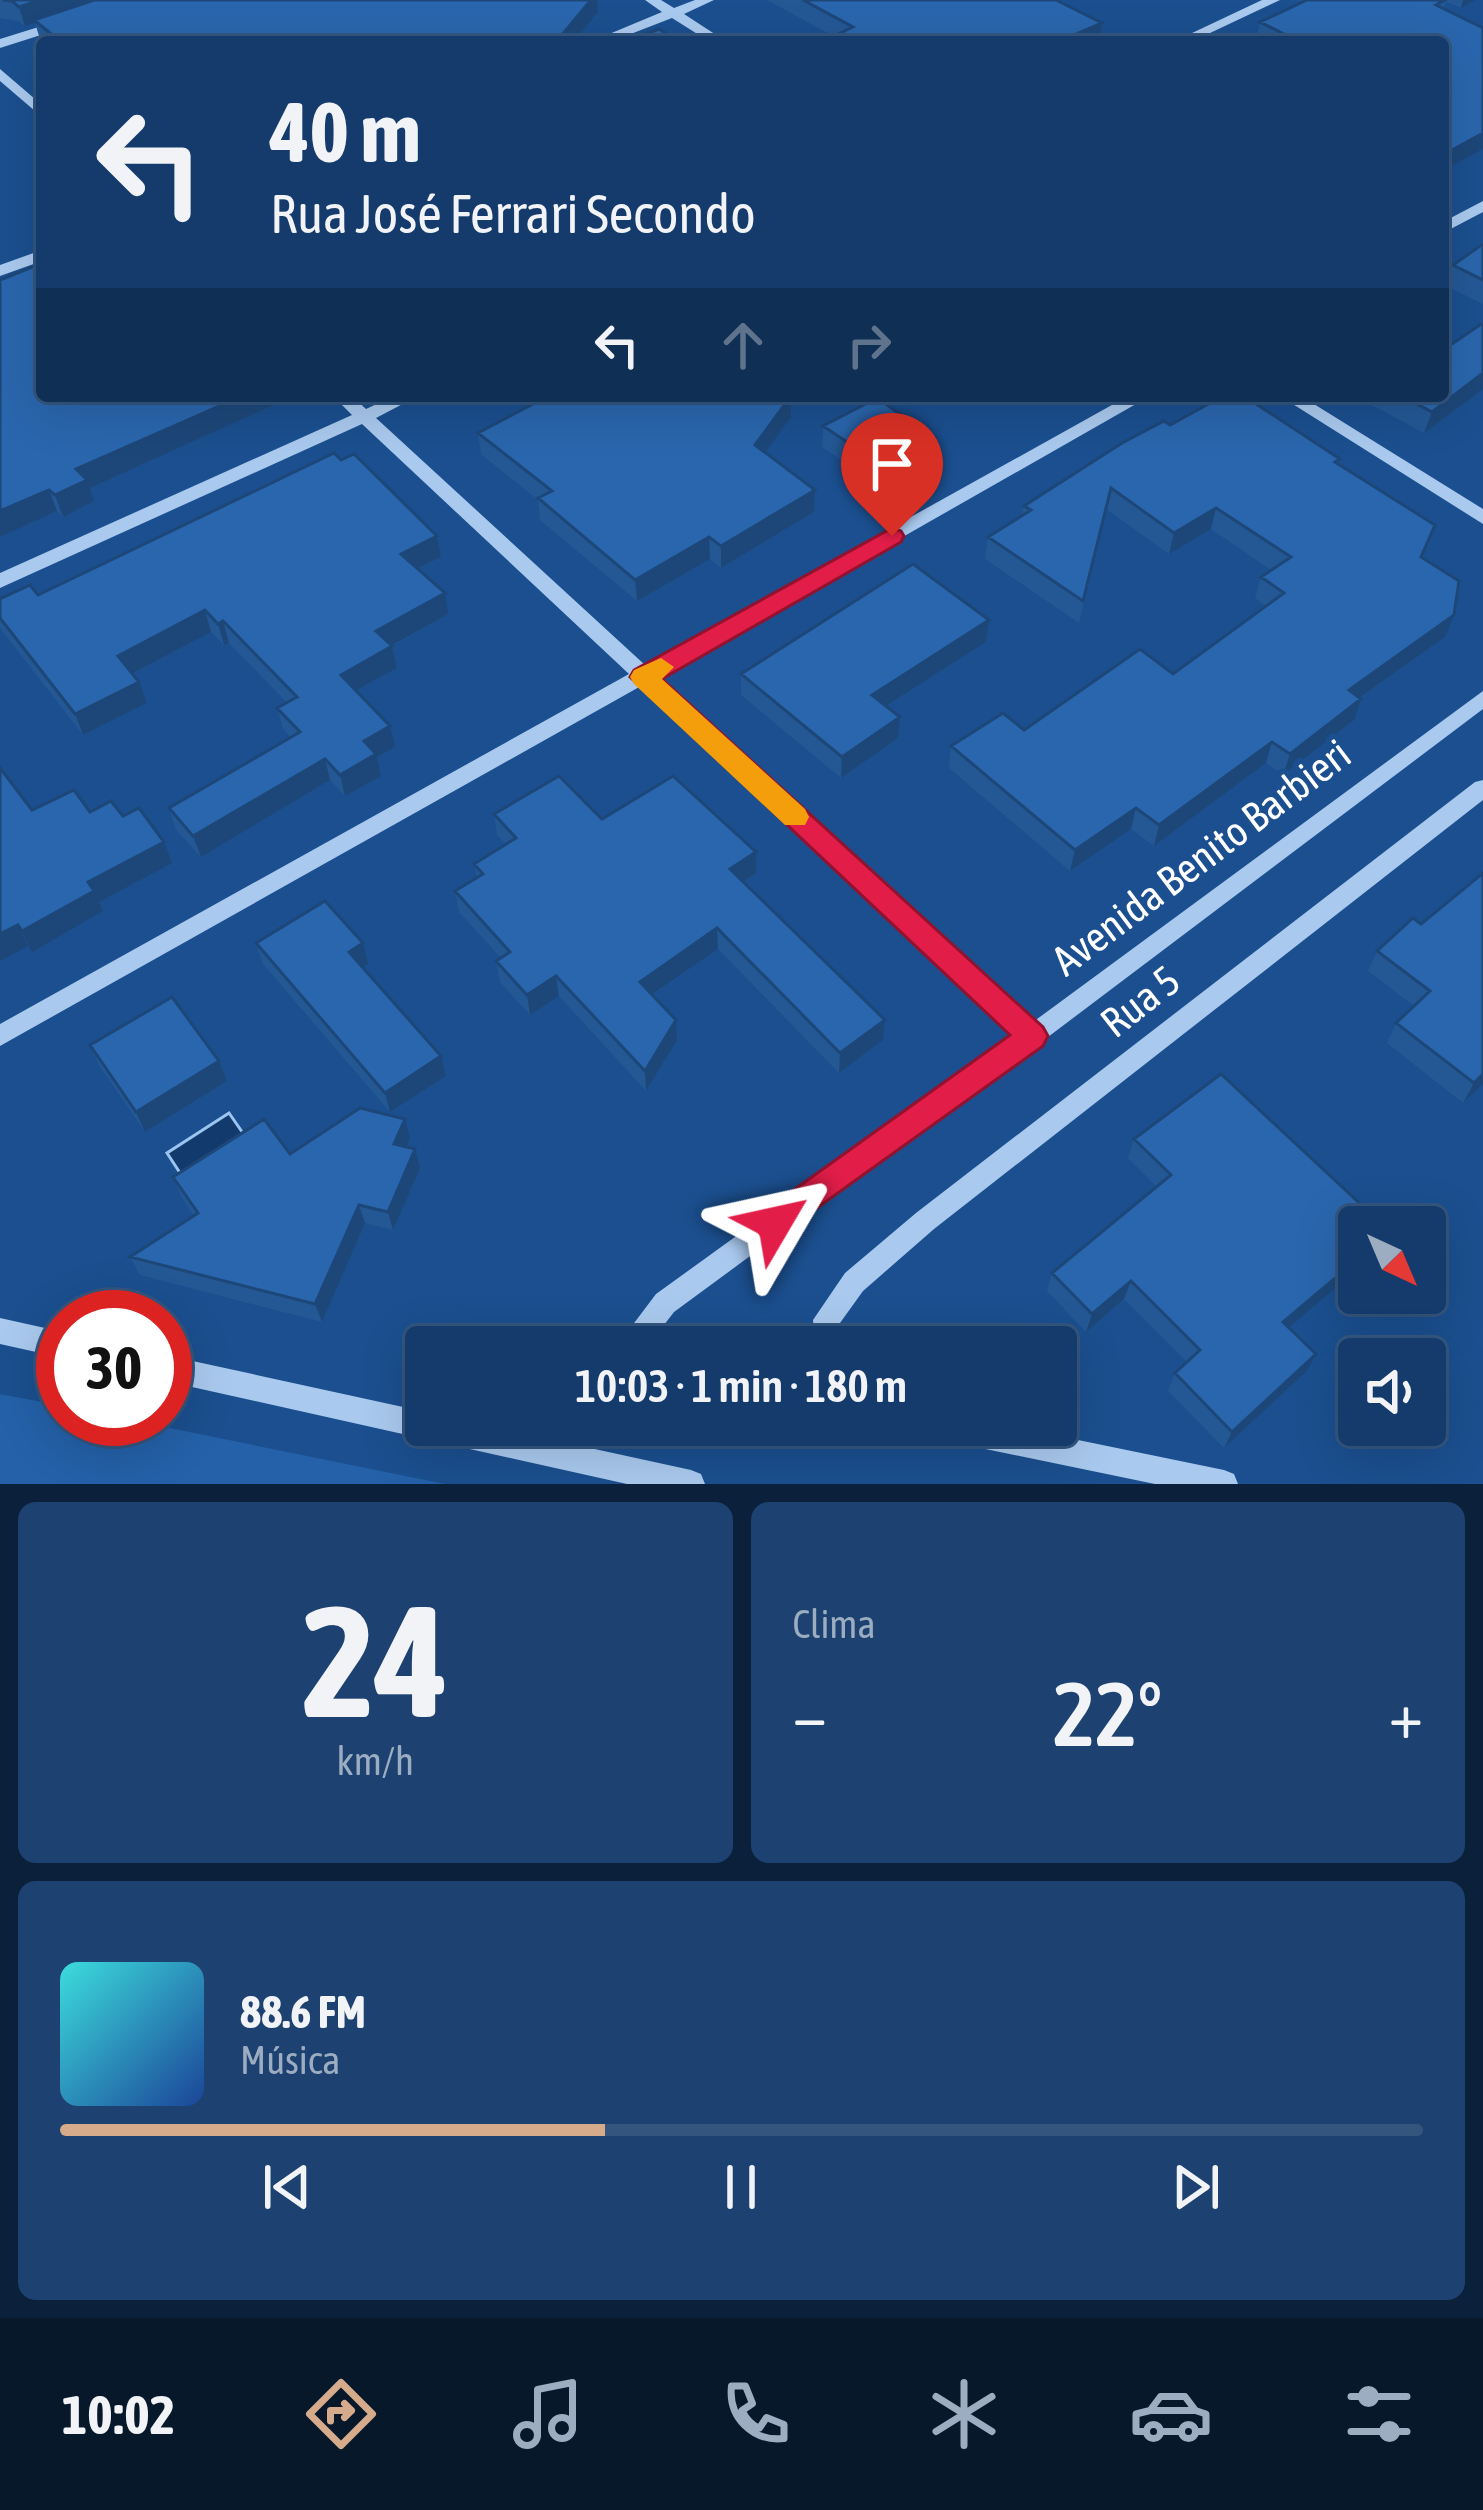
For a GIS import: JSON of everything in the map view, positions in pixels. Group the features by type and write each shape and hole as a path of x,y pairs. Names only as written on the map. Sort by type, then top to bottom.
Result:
{"street":[{"path":"652,0 710,36"},
{"path":"613,36 706,0"},
{"path":"1193,36 1273,0"},
{"path":"0,44 68,22"},
{"path":"0,73 36,107"},
{"path":"1449,225 1483,206"},
{"path":"0,271 36,257"},
{"path":"348,402 1032,1036"},
{"path":"0,581 396,402"},
{"path":"0,1036 1130,402"},
{"path":"1299,402 1483,518"},
{"name":"Avenida Benito Barbieri","path":"647,1326 665,1303 1483,698"},
{"name":"Rua 5","path":"827,1326 826,1320 854,1282 872,1266 1483,788"},
{"path":"0,1331 36,1340"},
{"path":"192,1374 691,1484"},
{"path":"541,1451 545,1446"},
{"path":"1039,1446 1224,1484"}],"shaded area":[{"path":"229,1113 247,1139 184,1179 167,1153"},
{"path":"0,1394 36,1401 36,1446 192,1446 192,1433 445,1484 0,1484"}],"building":[{"path":"3,0 41,0 19,7"},
{"path":"94,0 591,0 561,36 54,36 34,20"},
{"path":"803,0 1056,0 1102,23 1072,36 834,36 853,27"},
{"path":"1307,0 1445,0 1436,5 1483,28 1483,133 1449,152 1449,36 1288,36 1260,22"},
{"path":"659,29 670,36 641,36"},
{"path":"1483,244 1483,280 1453,265"},
{"path":"36,265 36,402 228,402 76,469 87,480 0,511 0,280"},
{"path":"1483,323 1483,373 1449,399 1449,346"},
{"path":"537,402 787,402 755,445 815,490 721,546 709,537 635,580 538,498 552,491 478,433"},
{"path":"869,402 883,402 929,434 877,462 823,426"},
{"path":"1212,402 1253,402 1340,459 1335,462 1435,525 1421,557 1459,581 1454,615 1349,690 1361,699 1290,754 1272,742 1159,825 1136,808 1075,850 951,746 1003,713 1024,730 1140,649 1173,674 1284,593 1261,577 1291,557 1216,508 1174,533 1111,488 1083,601 988,537 1031,510 1024,506 1122,443 1164,421 1170,425"},
{"path":"1413,402 1445,402 1432,412"},
{"path":"334,453 341,460 354,454 437,536 401,554 445,593 376,631 392,646 341,675 390,726 364,741 376,754 340,775 325,759 193,836 169,808 300,732 277,708 297,697 223,621 218,624 205,610 118,656 139,682 75,714 0,618 0,599 30,585 38,595"},
{"path":"913,564 989,620 872,695 900,717 842,757 741,674"},
{"path":"0,768 32,810 74,790 90,812 111,801 123,816 139,808 164,842 88,882 94,891 22,931 18,925 0,934"},
{"path":"559,776 602,819 673,776 756,852 730,869 885,1020 840,1053 717,928 640,982 676,1020 645,1071 556,976 527,995 496,961 510,952 455,891 483,874 474,864 516,838 494,814"},
{"path":"1483,873 1483,1074 1474,1083 1396,1023 1430,991 1377,951 1413,918 1421,924"},
{"path":"325,901 363,943 349,952 441,1056 385,1093 256,943"},
{"path":"172,997 219,1061 136,1112 90,1045"},
{"path":"1221,1074 1362,1206 1338,1206 1338,1276 1283,1322 1316,1354 1232,1432 1175,1373 1200,1350 1131,1281 1092,1314 1052,1273 1171,1175 1134,1139"},
{"path":"360,1108 405,1119 394,1144 415,1149 388,1212 359,1205 315,1304 130,1257 198,1213 173,1177 264,1119 290,1154"}],"slow traffic":[{"path":"661,667 644,677 795,817"}],"route":[{"path":"775,1223 1032,1036 644,677 892,536"}]}
